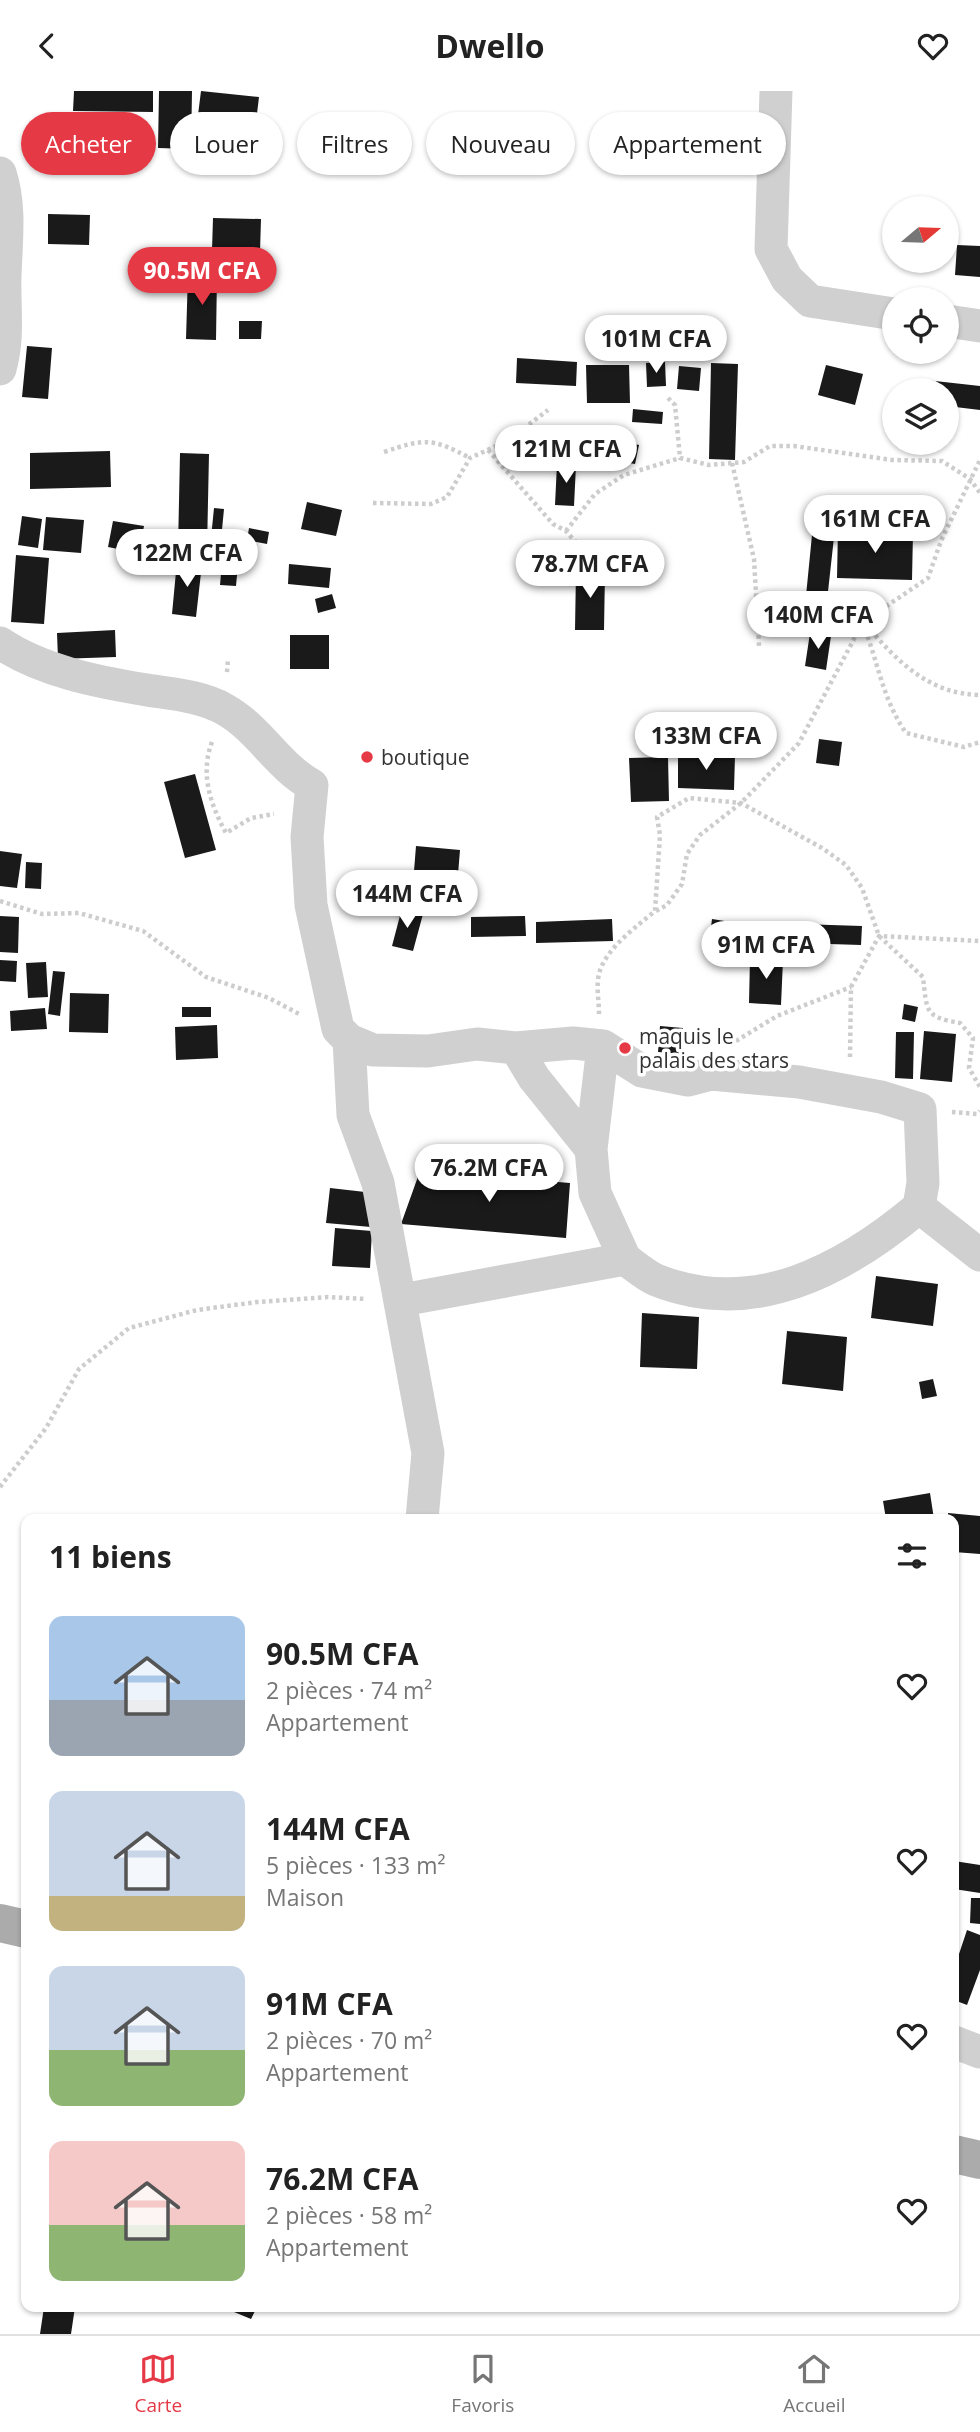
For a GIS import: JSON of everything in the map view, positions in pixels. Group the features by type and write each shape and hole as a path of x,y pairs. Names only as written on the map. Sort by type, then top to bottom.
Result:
{"main road":[{"path":"0,1923 21,1928"},
{"path":"959,2155 980,2159"}],"street":[{"path":"776,91 771,249 787,279 810,301 882,312"},
{"path":"0,173 8,223 5,278 7,342 0,369"},
{"path":"959,323 980,326"},
{"path":"0,643 15,653 48,666 125,686 187,696 225,709 280,758 295,776 313,785 307,837 311,905 343,1034 353,1115 378,1183 384,1227 402,1300 414,1391 428,1453 422,1514"},
{"path":"343,1034 373,1050 428,1051 477,1044 516,1048 573,1044 603,1046 642,1071 688,1080 711,1074 799,1081 881,1097 920,1109 923,1183 919,1207 855,1256 803,1278 744,1296 696,1292 654,1279 625,1259 595,1193 591,1149 603,1046"},
{"path":"516,1048 534,1078 591,1149"},
{"path":"919,1207 980,1255"},
{"path":"402,1300 625,1259"},
{"path":"959,2044 980,2052"}],"path":[{"path":"668,398 675,405 680,457"},
{"path":"373,503 431,504 447,497 470,458 507,441 548,410"},
{"path":"384,452 410,443 438,441 470,458"},
{"path":"566,531 594,495 624,475 680,457 709,465 744,461 770,446 794,446 891,460 942,461 970,479 980,493"},
{"path":"488,450 553,524 566,531 594,563"},
{"path":"603,1046 600,1038 598,975 604,962 631,931 655,911 667,905 682,884 687,854 700,835 741,803 799,743 863,622 928,578 980,460"},
{"path":"732,463 754,559 759,646"},
{"path":"853,605 863,622 895,659 922,680 963,694 980,695"},
{"path":"863,622 889,708 906,733 964,747 980,742"},
{"path":"225,709 205,760 212,808 226,833"},
{"path":"655,911 660,835 657,817 689,798 741,803 822,848 846,865 862,888 879,936 923,977 926,1009 935,1019 960,1023 973,1038 969,1068 978,1078 980,1087"},
{"path":"0,901 42,914 79,913 143,931 206,977 269,998 343,1034"},
{"path":"879,936 980,941"},
{"path":"841,1091 849,1090 851,987 879,936"},
{"path":"711,1074 721,1051 757,1026 851,987"},
{"path":"0,1487 46,1428 79,1369 129,1328 197,1310 257,1302 328,1297 402,1300"}],"building":[{"path":"74,91 153,91 153,112 73,111"},
{"path":"159,91 192,91 192,112 170,112 170,148 158,148"},
{"path":"201,91 259,97 257,112 198,112"},
{"path":"48,214 90,215 89,245 48,244"},
{"path":"213,218 261,219 260,252 212,250"},
{"path":"959,245 980,246 980,277 955,275 959,273"},
{"path":"188,273 217,274 216,340 186,339"},
{"path":"239,321 262,321 261,339 239,339"},
{"path":"27,346 52,348 48,399 22,397"},
{"path":"517,358 577,362 576,386 516,383"},
{"path":"665,362 666,386 647,387 646,363"},
{"path":"711,363 738,364 735,460 709,459"},
{"path":"586,365 629,365 630,403 587,403"},
{"path":"826,365 863,374 855,405 818,395"},
{"path":"679,366 701,368 699,391 677,389"},
{"path":"959,384 980,386 980,410 959,407"},
{"path":"633,409 663,412 662,424 632,422"},
{"path":"623,441 639,445 635,464 619,461"},
{"path":"110,451 111,487 30,489 30,453"},
{"path":"180,453 209,454 207,549 178,549"},
{"path":"557,464 576,465 574,506 555,505"},
{"path":"307,502 342,510 336,536 301,529"},
{"path":"214,508 224,509 221,540 211,538"},
{"path":"22,516 42,519 38,548 18,545"},
{"path":"46,517 84,520 81,553 43,550"},
{"path":"113,521 144,526 139,553 108,547"},
{"path":"813,525 835,528 824,628 803,626"},
{"path":"249,528 269,532 267,544 247,540"},
{"path":"838,529 913,532 912,580 837,578"},
{"path":"223,551 239,553 236,586 220,585"},
{"path":"16,555 49,558 44,624 11,622"},
{"path":"177,561 202,564 196,617 172,614"},
{"path":"289,564 331,568 329,588 288,584"},
{"path":"576,570 605,571 604,630 575,630"},
{"path":"332,594 336,608 318,613 315,599"},
{"path":"115,630 116,657 58,659 57,633"},
{"path":"810,633 831,636 826,670 805,666"},
{"path":"290,635 329,635 329,669 290,669"},
{"path":"819,739 842,742 839,766 816,763"},
{"path":"678,755 735,756 734,790 678,788"},
{"path":"668,757 669,801 631,802 629,758"},
{"path":"195,774 216,850 185,858 164,782"},
{"path":"416,846 460,850 456,899 412,896"},
{"path":"0,851 22,854 17,888 0,886"},
{"path":"26,862 42,863 41,889 25,888"},
{"path":"402,908 423,914 413,951 392,946"},
{"path":"0,916 19,917 18,953 0,952"},
{"path":"525,916 526,936 471,937 471,917"},
{"path":"612,919 613,941 536,943 536,922"},
{"path":"712,919 731,922 728,938 710,935"},
{"path":"799,924 862,926 861,945 798,943"},
{"path":"750,958 783,960 781,1005 749,1003"},
{"path":"0,960 17,961 16,982 0,981"},
{"path":"46,962 48,997 28,998 26,963"},
{"path":"53,971 65,972 60,1016 48,1014"},
{"path":"70,993 109,994 108,1033 69,1032"},
{"path":"904,1004 918,1007 915,1022 902,1019"},
{"path":"182,1007 211,1007 211,1017 182,1017"},
{"path":"45,1008 47,1029 11,1031 10,1011"},
{"path":"217,1025 218,1058 176,1060 175,1027"},
{"path":"660,1026 683,1028 681,1054 658,1052"},
{"path":"924,1031 956,1034 952,1082 920,1079"},
{"path":"896,1032 914,1032 913,1079 895,1078"},
{"path":"420,1171 570,1183 566,1238 401,1224"},
{"path":"330,1188 374,1193 371,1227 326,1223"},
{"path":"335,1228 372,1231 370,1268 332,1266"},
{"path":"876,1276 938,1284 933,1326 871,1318"},
{"path":"642,1313 699,1317 697,1369 640,1367"},
{"path":"787,1331 847,1337 843,1391 782,1384"},
{"path":"933,1379 937,1396 922,1399 919,1382"},
{"path":"930,1493 933,1514 885,1514 883,1501"},
{"path":"959,1514 980,1516 980,1554 959,1552"},
{"path":"959,1862 980,1865 980,1893 959,1890"},
{"path":"971,1898 980,1898 980,1924 970,1923"},
{"path":"967,1930 980,1935 980,1970 967,2005 959,2002 959,1954"},
{"path":"43,2312 74,2312 71,2334 40,2334"},
{"path":"234,2312 254,2312 251,2319"}],"place":[{"name":"boutique","path":"367,757"},
{"name":"maquis le palais des stars","path":"625,1048"}]}
